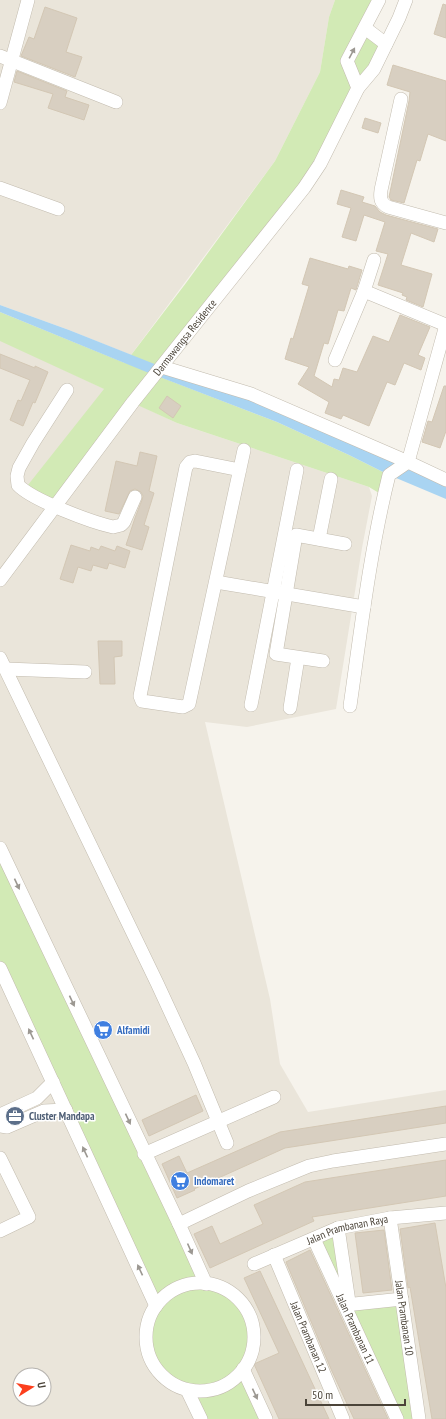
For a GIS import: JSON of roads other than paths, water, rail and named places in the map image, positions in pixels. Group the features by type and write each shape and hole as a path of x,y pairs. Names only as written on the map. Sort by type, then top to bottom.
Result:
{"street":[{"path":"0,103 6,58 28,0"},
{"path":"358,88 347,62 380,0"},
{"name":"Darmawangsa Residence","path":"0,580 54,506 304,188 320,164 358,88 374,69 399,18 406,0"},
{"path":"364,28 386,44"},
{"path":"6,58 116,102"},
{"path":"401,99 381,190 381,200 383,204 388,207 446,223"},
{"path":"0,188 58,209"},
{"path":"334,360 364,291 374,260"},
{"path":"350,706 364,607 389,475 408,462 446,325 364,291"},
{"path":"162,367 250,394 408,462 446,480"},
{"path":"67,390 33,443 17,472 17,481 20,487 54,506 108,526 117,527 124,522 135,497"},
{"path":"240,470 195,461 190,462 186,467 140,696 142,701 183,707 189,704 216,582 240,470 244,450"},
{"path":"297,470 280,593 276,654 323,661"},
{"path":"319,539 331,479"},
{"path":"250,705 296,535 345,544"},
{"path":"216,582 364,607"},
{"path":"290,708 298,658"},
{"path":"3,664 85,672"},
{"path":"3,664 157,983 194,1063 227,1143"},
{"path":"0,848 144,1154 179,1224 206,1284"},
{"path":"0,968 156,1306"},
{"path":"0,1118 2,1114 37,1098 53,1082"},
{"path":"144,1154 274,1097"},
{"path":"37,1098 44,1111"},
{"path":"0,1126 7,1127 44,1111 66,1110"},
{"path":"179,1224 248,1191 309,1166 446,1144"},
{"path":"0,1158 32,1216 0,1231"},
{"name":"Jalan Prambanan Raya","path":"254,1264 338,1228 390,1218 446,1213"},
{"name":"Jalan Prambanan 10","path":"390,1218 419,1419"},
{"path":"338,1228 347,1304 402,1299"},
{"name":"Jalan Prambanan 11","path":"314,1239 347,1304 397,1419"},
{"name":"Jalan Prambanan 12","path":"274,1255 343,1419"},
{"path":"206,1284 216,1286 230,1293 241,1303 246,1311 253,1330 252,1351 243,1369 236,1377 218,1388 198,1391 187,1390 178,1386 160,1374 154,1366 147,1346 148,1325 156,1306 163,1298 176,1289 187,1285 206,1284"},
{"path":"243,1369 266,1419"},
{"path":"187,1390 201,1419"}],"water":[{"path":"0,305 69,330 162,367 251,394 446,480 446,499 389,475 277,422 144,371 0,312"}],"place":[{"name":"Alfamidi","path":"103,1030"},
{"name":"Cluster Mandapa","path":"15,1116"},
{"name":"Indomaret","path":"180,1181"}]}
